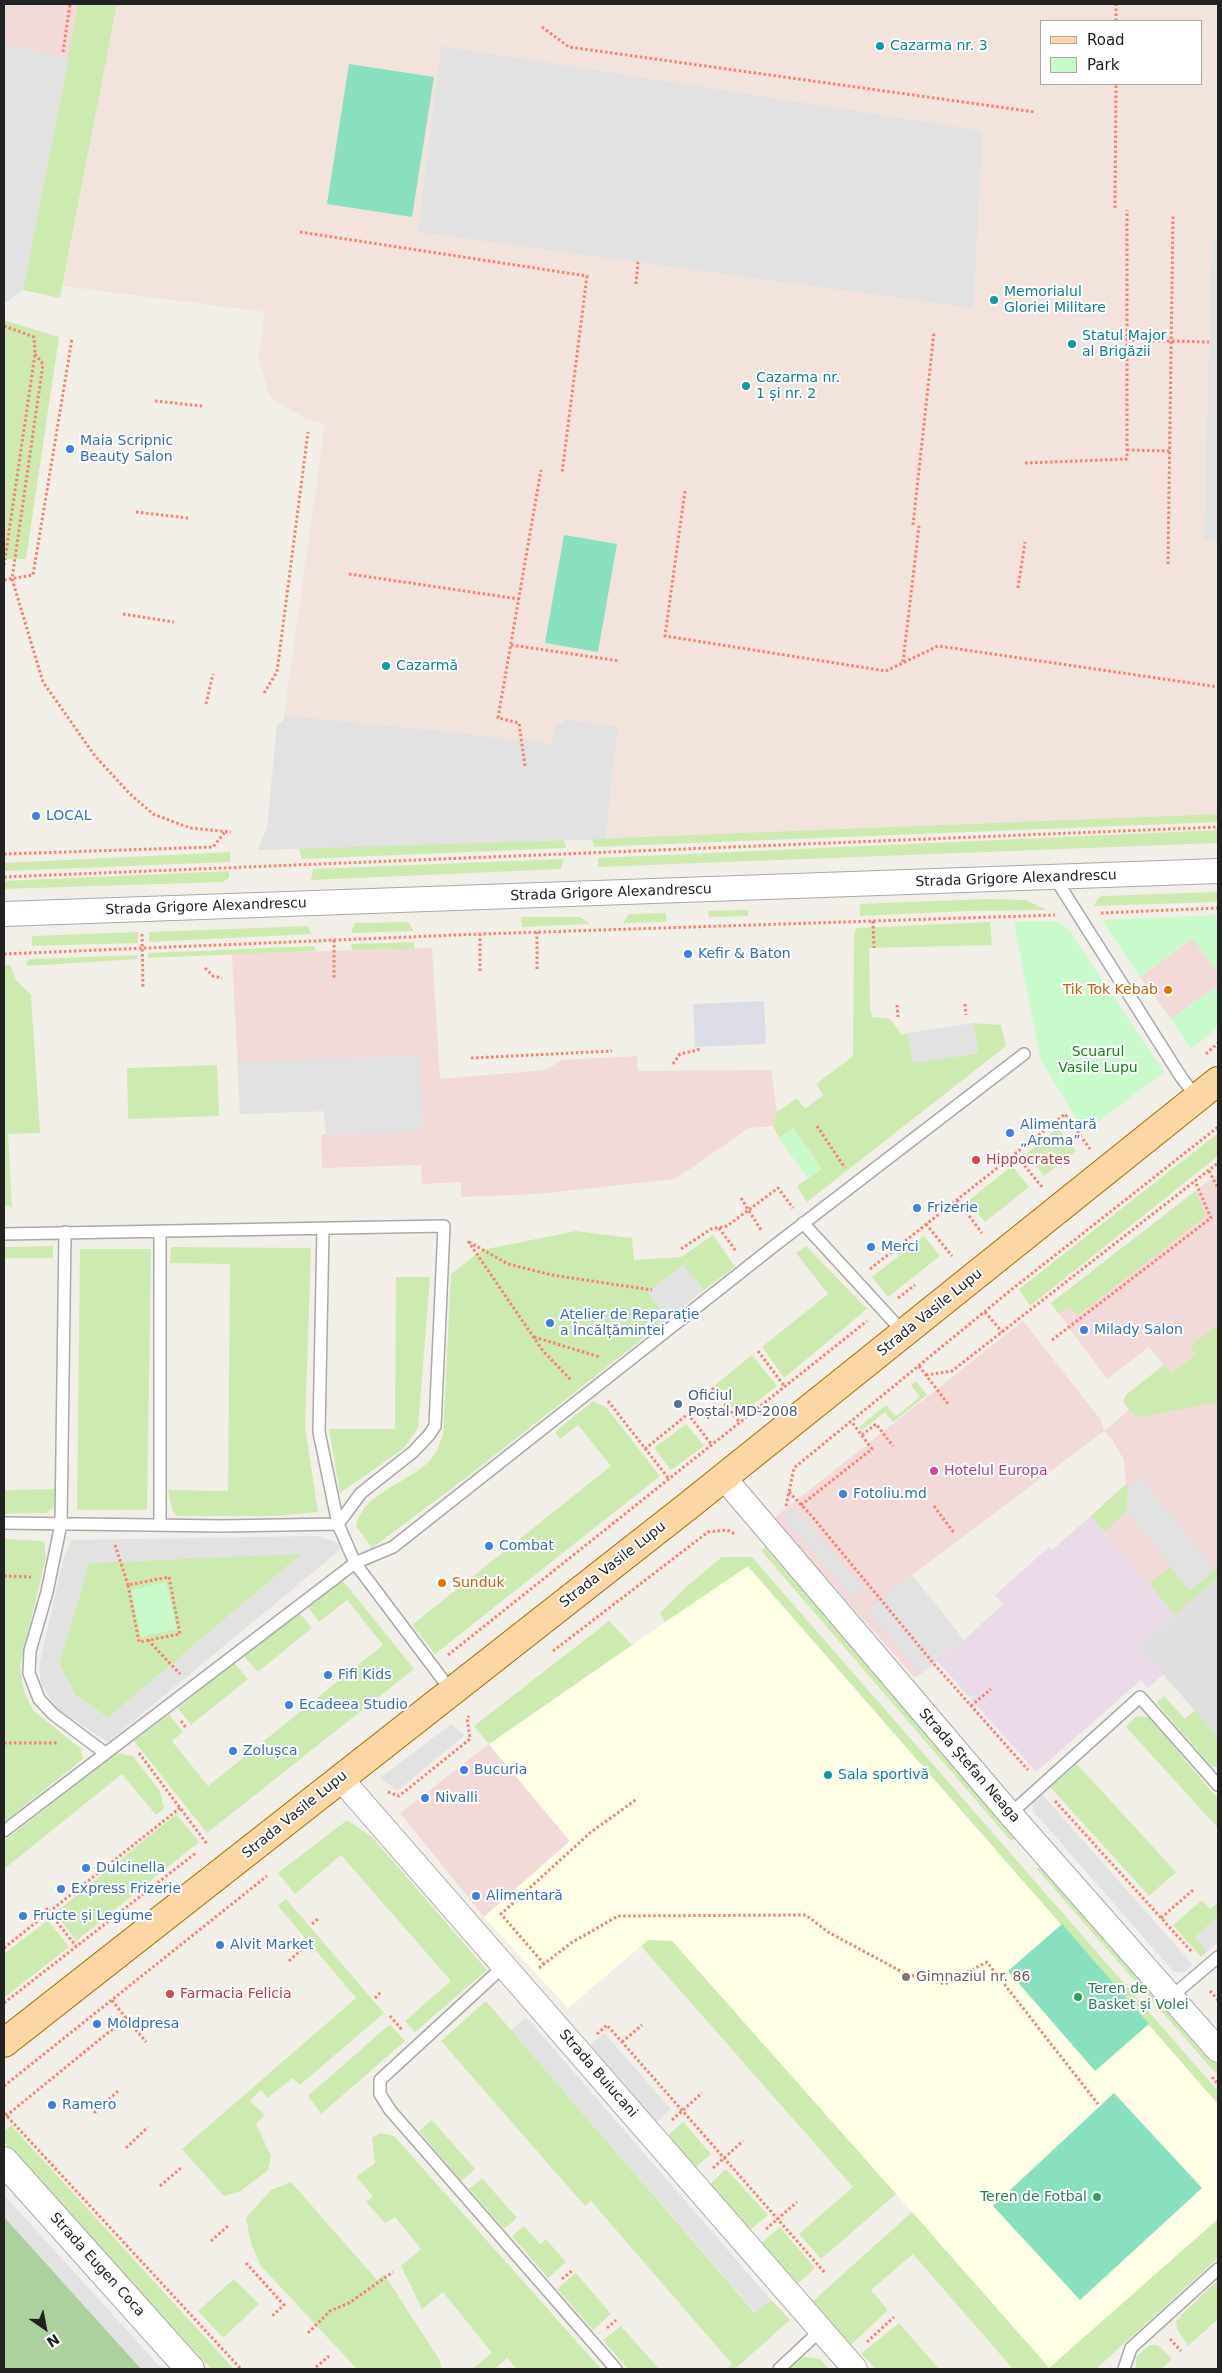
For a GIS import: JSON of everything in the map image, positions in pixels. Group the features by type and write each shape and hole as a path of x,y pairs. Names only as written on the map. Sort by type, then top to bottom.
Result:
{"main road":[{"name":"Strada Vasile Lupu","path":"4,2043 724,1478 1218,1082"}],"street":[{"name":"Strada Grigore Alexandrescu","path":"4,914 1218,871"},
{"name":"Strada Ștefan Neaga","path":"724,1478 1010,1814 1218,2050"},
{"name":"Strada Buiucani","path":"341,1779 855,2369"},
{"name":"Strada Eugen Coca","path":"4,2161 190,2369"}],"lane":[{"path":"1055,878 1181,1077 1198,1099"},
{"path":"4,1831 355,1563 394,1547 855,1183 1024,1054"},
{"path":"804,1223 904,1333"},
{"path":"4,1234 444,1226 438,1394 434,1426 430,1435 414,1452 361,1493 338,1524"},
{"path":"323,1228 319,1432 338,1524 355,1563 432,1668 452,1692"},
{"path":"160,1230 160,1525"},
{"path":"65,1232 61,1524 30,1651 29,1673 39,1699 53,1714 105,1753"},
{"path":"4,1523 160,1525 338,1524"},
{"path":"1010,1814 1140,1697 1218,1785"},
{"path":"1171,1997 1218,1957"},
{"path":"511,1975 380,2080 380,2094 390,2110 616,2369"},
{"path":"1124,2369 1131,2348 1218,2269"},
{"path":"779,2369 821,2330"}],"path":[{"path":"63,52 70,4"},
{"path":"1116,4 1116,20"},
{"path":"542,27 569,47 1035,112"},
{"path":"1115,208 1116,85"},
{"path":"1025,464 1127,459 1127,210"},
{"path":"1168,564 1173,216"},
{"path":"300,232 587,276 562,473"},
{"path":"636,284 638,262"},
{"path":"4,326 34,337 35,354 4,566"},
{"path":"913,525 934,332"},
{"path":"4,580 33,575 72,339"},
{"path":"1127,340 1209,342"},
{"path":"35,354 43,364 12,579 43,682 94,756 130,794 153,814 190,828 231,832"},
{"path":"155,401 202,406"},
{"path":"264,693 277,672 308,432"},
{"path":"1127,450 1170,451"},
{"path":"525,766 519,723 498,718 541,470"},
{"path":"685,491 665,636 886,671 938,646 1218,687"},
{"path":"136,512 188,518"},
{"path":"903,662 919,526"},
{"path":"1018,588 1025,542"},
{"path":"349,574 519,599"},
{"path":"123,614 174,622"},
{"path":"511,645 620,661"},
{"path":"206,704 213,674"},
{"path":"4,877 1218,827"},
{"path":"4,854 213,847 226,831"},
{"path":"4,954 480,934 1218,908"},
{"path":"873,921 874,948"},
{"path":"537,932 537,968"},
{"path":"480,934 480,972"},
{"path":"334,940 334,980"},
{"path":"142,948 144,989"},
{"path":"205,968 213,976 222,978"},
{"path":"965,1004 966,1015"},
{"path":"897,1005 898,1017"},
{"path":"1181,1077 1218,1043"},
{"path":"673,1064 680,1054 698,1050 699,1047"},
{"path":"471,1058 612,1051"},
{"path":"856,1280 1065,1114 1091,1151"},
{"path":"816,1126 855,1183"},
{"path":"786,1506 794,1468 985,1312 1218,1126"},
{"path":"1084,1156 1099,1144"},
{"path":"1016,1154 1043,1188"},
{"path":"926,1375 952,1371 1218,1163"},
{"path":"1209,1171 1218,1188"},
{"path":"1052,1340 1211,1218 1195,1181"},
{"path":"1035,1193 1050,1182"},
{"path":"681,1249 711,1229 727,1226 778,1188 804,1223"},
{"path":"741,1198 747,1211"},
{"path":"957,1200 982,1233"},
{"path":"926,1224 952,1256"},
{"path":"975,1239 990,1227"},
{"path":"719,1228 748,1267"},
{"path":"586,1395 543,1351 468,1241 508,1264 552,1275 652,1290"},
{"path":"944,1262 959,1250"},
{"path":"432,1668 921,1280"},
{"path":"985,1312 1002,1332"},
{"path":"533,1336 625,1364"},
{"path":"758,1351 785,1387"},
{"path":"919,1366 948,1404"},
{"path":"596,1387 669,1479"},
{"path":"712,1388 740,1423"},
{"path":"645,1449 688,1414 712,1445"},
{"path":"801,1505 872,1448 851,1421"},
{"path":"862,1436 876,1424 893,1446"},
{"path":"789,1492 971,1706 1206,1967"},
{"path":"934,1506 954,1533"},
{"path":"109,1524 128,1585 139,1642 180,1634 169,1576 128,1585"},
{"path":"545,1657 708,1532 727,1530 736,1534"},
{"path":"4,1576 49,1579"},
{"path":"148,1640 192,1687"},
{"path":"971,1706 991,1689"},
{"path":"385,1791 399,1796 470,1739 467,1718 475,1712"},
{"path":"4,1743 64,1744 82,1737"},
{"path":"4,2003 209,1843 126,1737"},
{"path":"544,1964 500,1914 591,1832 637,1800"},
{"path":"4,1948 48,1910 180,1808"},
{"path":"122,1847 126,1851"},
{"path":"4,2086 269,1874"},
{"path":"1161,1918 1193,1890"},
{"path":"48,1910 76,1946"},
{"path":"511,1975 544,1964 571,1943 618,1916 806,1915 828,1932 906,1974 945,1984 986,1962 1098,2104"},
{"path":"312,1924 318,1920"},
{"path":"289,1961 301,1950"},
{"path":"375,1998 381,1992"},
{"path":"111,1999 146,2042"},
{"path":"126,2018 5,2115 241,2369"},
{"path":"607,2025 826,2274"},
{"path":"622,2042 642,2025"},
{"path":"94,2113 118,2091"},
{"path":"682,2110 702,2093"},
{"path":"126,2148 148,2127"},
{"path":"724,2158 743,2141"},
{"path":"160,2186 182,2167"},
{"path":"778,2219 797,2202"},
{"path":"211,2241 229,2225"},
{"path":"246,2262 284,2305 271,2317"},
{"path":"308,2332 330,2311 349,2303 393,2272"},
{"path":"862,2346 894,2317"},
{"path":"316,2367 329,2356"}],"shaded area":[{"path":"4,4 117,4 105,66 4,45"},
{"path":"117,4 1218,4 1218,814 605,839 258,850 267,828 277,725 283,722 284,716 325,424 304,418 270,397 259,359 265,312 63,286"},
{"path":"4,45 69,58 23,290 7,302 4,301"},
{"path":"441,46 983,131 973,308 418,232"},
{"path":"1212,239 1218,240 1218,542 1204,539"},
{"path":"284,716 452,732 510,740 526,739 551,745 554,728 567,720 618,727 605,839 258,850 267,828 277,725 283,722"},
{"path":"1193,938 1218,973 1218,985 1171,1019 1140,977"},
{"path":"432,948 440,1079 546,1070 562,1060 637,1056 638,1071 771,1070 777,1112 773,1126 749,1128 675,1179 537,1194 461,1197 461,1182 422,1184 421,1165 322,1168 321,1135 326,1134 324,1111 240,1114 232,954"},
{"path":"764,1001 766,1044 695,1047 693,1004"},
{"path":"973,1023 978,1053 913,1063 908,1033"},
{"path":"420,1056 422,1131 326,1135 324,1111 240,1114 238,1062"},
{"path":"1218,1173 1218,1577 1175,1615 1091,1516 1126,1484 1124,1460 1113,1441 1104,1431 1129,1410 1123,1402 1126,1395 1164,1365 1149,1347 1107,1379 1051,1303"},
{"path":"683,1265 704,1290 668,1319 648,1293"},
{"path":"1023,1321 1101,1420 1104,1431 912,1575 964,1640 915,1678 782,1528 775,1517"},
{"path":"1141,1478 1215,1570 1190,1591 1127,1511 1128,1487"},
{"path":"795,1508 864,1589 853,1598 784,1517"},
{"path":"1091,1516 1175,1615 1140,1647 1164,1674 1148,1688 1141,1680 1036,1772 937,1661 964,1640 1003,1604 995,1595 1049,1547 1052,1550"},
{"path":"317,1536 339,1543 341,1549 108,1742 58,1710 41,1684 39,1666 62,1564 71,1540","holes":["302,1554 108,1718 76,1696 59,1664 89,1563"]},
{"name":"Gimnaziul nr. 86","path":"747,1566 1218,2104 1218,2219 1050,2368 672,1941 648,1940 568,2008 484,1917 570,1841 489,1744"},
{"path":"911,1575 964,1640 920,1674 868,1610"},
{"path":"1218,1577 1218,1737 1139,1647"},
{"path":"451,1724 465,1735 397,1791 380,1778"},
{"path":"489,1744 570,1841 484,1917 400,1813"},
{"path":"1041,1793 1193,1965 1183,1973 1173,1971 1033,1811 1032,1801"},
{"path":"1218,1917 1218,1942 1207,1952 1195,1937"},
{"path":"526,2017 771,2300 756,2313 511,2030"},
{"path":"604,2033 671,2109 656,2123 588,2047"},
{"path":"4,2195 162,2369 141,2369 4,2217"}],"green space":[{"path":"78,4 117,4 60,298 23,290"},
{"path":"349,64 434,77 412,217 327,204"},
{"path":"4,320 59,337 26,559 4,559"},
{"path":"564,535 617,544 598,652 545,643"},
{"path":"1218,814 1218,822 594,847 592,839"},
{"path":"1218,830 1218,843 598,867 598,858"},
{"path":"564,840 566,848 302,859 299,848"},
{"path":"230,852 230,862 4,871 4,863"},
{"path":"564,859 561,869 311,880 313,869"},
{"path":"229,871 229,878 223,882 4,889 4,881"},
{"path":"1218,892 1218,902 1094,906 1099,897 1103,896"},
{"path":"986,899 1026,900 1047,910 860,916 860,904"},
{"path":"748,910 748,916 709,917 708,911"},
{"path":"666,913 666,922 623,923 629,914"},
{"path":"1218,915 1218,973 1192,938 1140,977 1102,920"},
{"path":"521,917 580,917 590,924 522,927"},
{"name":"Scuarul Vasile Lupu","path":"1057,921 1069,930 1164,1072 1084,1132 1040,1058 1014,922"},
{"path":"408,922 414,931 351,933 355,923"},
{"path":"990,922 992,945 869,948 870,1006 872,1017 890,1019 902,1035 908,1033 913,1063 978,1053 973,1023 1001,1025 1006,1046 807,1202 797,1186 822,1169 793,1128 779,1138 773,1126 777,1112 797,1098 805,1109 823,1095 816,1084 853,1056 854,935 856,928"},
{"path":"308,926 311,934 149,942 149,932"},
{"path":"138,932 138,943 32,946 32,936"},
{"path":"414,942 414,949 352,950 351,944"},
{"path":"315,946 315,951 147,958 149,953"},
{"path":"137,955 137,959 28,966 26,962 30,959"},
{"path":"4,965 10,965 16,980 31,995 40,1133 8,1134 12,1208 4,1205"},
{"path":"1218,985 1218,1027 1191,1049 1171,1019"},
{"path":"217,1065 219,1116 128,1119 127,1068"},
{"path":"793,1128 822,1169 808,1179 779,1138"},
{"path":"1058,1128 1076,1151 1044,1176 1026,1154"},
{"path":"1218,1133 1218,1156 1030,1306 1019,1289"},
{"path":"1012,1166 1029,1187 985,1222 968,1201"},
{"path":"1196,1191 1206,1216 1077,1316 1070,1307 1059,1314 1051,1303"},
{"path":"576,1231 632,1238 634,1260 681,1257 713,1235 735,1267 704,1290 683,1265 648,1293 668,1319 467,1477 372,1548 356,1526 361,1513 379,1495 426,1464 435,1454 443,1436 451,1274 482,1250"},
{"path":"924,1236 940,1256 888,1297 872,1277"},
{"path":"53,1246 53,1258 4,1258 4,1247"},
{"path":"806,1246 867,1309 784,1378 762,1347 828,1294 796,1253"},
{"path":"171,1247 311,1248 305,1427 318,1512 276,1516 177,1516 172,1509 168,1490 228,1491 230,1264 170,1263"},
{"path":"80,1249 151,1249 147,1510 77,1510"},
{"path":"396,1277 430,1277 418,1428 403,1449 340,1493 329,1429 395,1429"},
{"path":"1218,1325 1218,1402 1140,1417 1134,1415 1123,1402 1126,1395 1164,1365 1172,1373 1196,1355 1190,1346"},
{"path":"752,1355 777,1386 739,1416 715,1385"},
{"path":"916,1381 927,1395 893,1422 885,1412 862,1430 859,1427 886,1405 896,1416 920,1397 911,1385"},
{"path":"593,1401 606,1407 660,1476 435,1654 412,1625 611,1466 578,1425 560,1439 555,1432"},
{"path":"686,1424 704,1446 671,1470 654,1448"},
{"path":"1126,1484 1128,1487 1127,1511 1104,1532 1091,1516"},
{"path":"55,1489 55,1506 46,1513 4,1514 4,1490"},
{"path":"4,1539 44,1541 46,1557 20,1666 24,1692 33,1710 81,1749 83,1759 4,1822"},
{"path":"765,1547 1017,1836 1011,1841 764,1554 762,1551"},
{"path":"303,1553 108,1718 76,1696 59,1664 89,1563"},
{"path":"722,1557 752,1557 1218,2091 1218,2104 748,1566 665,1622 660,1613 686,1587"},
{"path":"1170,1567 1190,1591 1218,1567 1218,1577 1175,1615 1149,1584"},
{"path":"166,1582 177,1629 141,1637 131,1590"},
{"path":"344,1582 414,1669 207,1833 134,1741 169,1714 183,1732 172,1741 208,1786 383,1645 347,1600 319,1622 307,1606 334,1584"},
{"path":"299,1612 312,1628 258,1672 244,1656"},
{"path":"609,1621 632,1645 489,1744 474,1726"},
{"path":"234,1663 248,1679 191,1725 178,1708"},
{"path":"1164,1696 1185,1719 1195,1710 1218,1737 1218,1766 1212,1767 1160,1707 1157,1702"},
{"path":"1136,1716 1149,1717 1218,1799 1218,1828 1126,1727"},
{"path":"117,1753 133,1756 160,1791 164,1808 156,1815 122,1774 4,1869 4,1841"},
{"path":"1077,1764 1176,1872 1149,1896 1050,1787"},
{"path":"176,1814 199,1842 76,1941 55,1913"},
{"path":"347,1820 372,1837 487,1970 415,2032 405,2021 451,1981 341,1855 295,1894 278,1873"},
{"path":"1036,1868 1041,1868 1053,1874 1218,2065 1218,2076"},
{"path":"286,1899 384,2013 300,2085 293,2078 267,2098 261,2090 250,2101 265,2115 256,2124 271,2156 268,2170 241,2191 224,2196 182,2149 356,1998 278,1906"},
{"path":"1202,1900 1210,1909 1218,1902 1218,1917 1195,1937 1207,1952 1201,1957 1173,1925"},
{"path":"48,1920 69,1947 5,1997 4,1954"},
{"name":"Teren de Basket și Volei","path":"1062,1924 1149,2024 1095,2071 1008,1971"},
{"path":"648,1940 672,1941 896,2194 821,2259 799,2234 853,2187 641,1946"},
{"path":"486,2001 755,2313 771,2300 790,2320 735,2369 726,2369 732,2364 591,2201 585,2206 441,2041"},
{"path":"390,2024 405,2041 321,2114 308,2096"},
{"name":"Teren de Fotbal","path":"1114,2093 1202,2188 1080,2300 993,2206"},
{"path":"432,2120 475,2169 461,2181 419,2131"},
{"path":"683,2122 711,2154 695,2168 667,2136"},
{"path":"11,2125 234,2369 211,2369 4,2142 4,2132"},
{"path":"380,2133 394,2136 601,2369 515,2369 507,2358 495,2369 472,2369 492,2353 443,2292 422,2309 401,2266 421,2249 395,2217 385,2223 366,2202 373,2196 356,2177 375,2163 372,2138"},
{"path":"726,2169 768,2215 750,2230 709,2185"},
{"path":"482,2178 517,2218 504,2229 469,2189"},
{"path":"291,2182 377,2280 384,2274 439,2359 442,2369 357,2369 260,2265 251,2243 246,2218 271,2190"},
{"path":"912,2212 1049,2368 1218,2219 1218,2258 1096,2369 1013,2369 913,2254 871,2290 888,2310 851,2345 812,2302"},
{"path":"4,2215 142,2369 4,2369"},
{"path":"524,2226 540,2244 546,2239 566,2262 548,2278 512,2236"},
{"path":"780,2227 815,2268 794,2287 759,2245"},
{"path":"576,2273 611,2314 593,2330 557,2289"},
{"path":"234,2279 259,2304 223,2338 198,2311"},
{"path":"1218,2280 1218,2319 1188,2346 1177,2329 1176,2320"},
{"path":"899,2323 939,2369 876,2369 861,2354"},
{"path":"621,2326 659,2369 628,2369 603,2340"},
{"path":"1150,2345 1158,2345 1172,2359 1161,2369 1136,2369 1136,2357"},
{"path":"800,2356 820,2359 829,2369 786,2369"}],"place":[{"name":"Cazarma nr. 3","path":"880,46"},
{"name":"Memorialul Gloriei Militare","path":"994,300"},
{"name":"Statul Major al Brigăzii","path":"1072,344"},
{"name":"Cazarma nr. 1 și nr. 2","path":"746,386"},
{"name":"Maia Scripnic Beauty Salon","path":"70,449"},
{"name":"Cazarmă","path":"386,666"},
{"name":"LOCAL","path":"36,816"},
{"name":"Kefir & Baton","path":"688,954"},
{"name":"Tik Tok Kebab","path":"1168,990"},
{"name":"Alimentară „Aroma”","path":"1010,1133"},
{"name":"Hippocrates","path":"976,1160"},
{"name":"Frizerie","path":"917,1208"},
{"name":"Merci","path":"871,1247"},
{"name":"Atelier de Reparație a Încălțămintei","path":"550,1323"},
{"name":"Milady Salon","path":"1084,1330"},
{"name":"Oficiul Poștal MD-2008","path":"678,1404"},
{"name":"Hotelul Europa","path":"934,1471"},
{"name":"Fotoliu.md","path":"843,1494"},
{"name":"Combat","path":"489,1546"},
{"name":"Sunduk","path":"442,1583"},
{"name":"Fifi Kids","path":"328,1675"},
{"name":"Ecadeea Studio","path":"289,1705"},
{"name":"Zolușca","path":"233,1751"},
{"name":"Bucuria","path":"464,1770"},
{"name":"Sala sportivă","path":"828,1775"},
{"name":"Nivalli","path":"425,1798"},
{"name":"Dulcinella","path":"86,1868"},
{"name":"Express Frizerie","path":"61,1889"},
{"name":"Alimentară","path":"476,1896"},
{"name":"Fructe și Legume","path":"23,1916"},
{"name":"Alvit Market","path":"220,1945"},
{"name":"Gimnaziul nr. 86","path":"906,1977"},
{"name":"Farmacia Felicia","path":"170,1994"},
{"name":"Teren de Basket și Volei","path":"1078,1997"},
{"name":"Moldpresa","path":"97,2024"},
{"name":"Ramero","path":"52,2105"},
{"name":"Teren de Fotbal","path":"1097,2197"}]}
